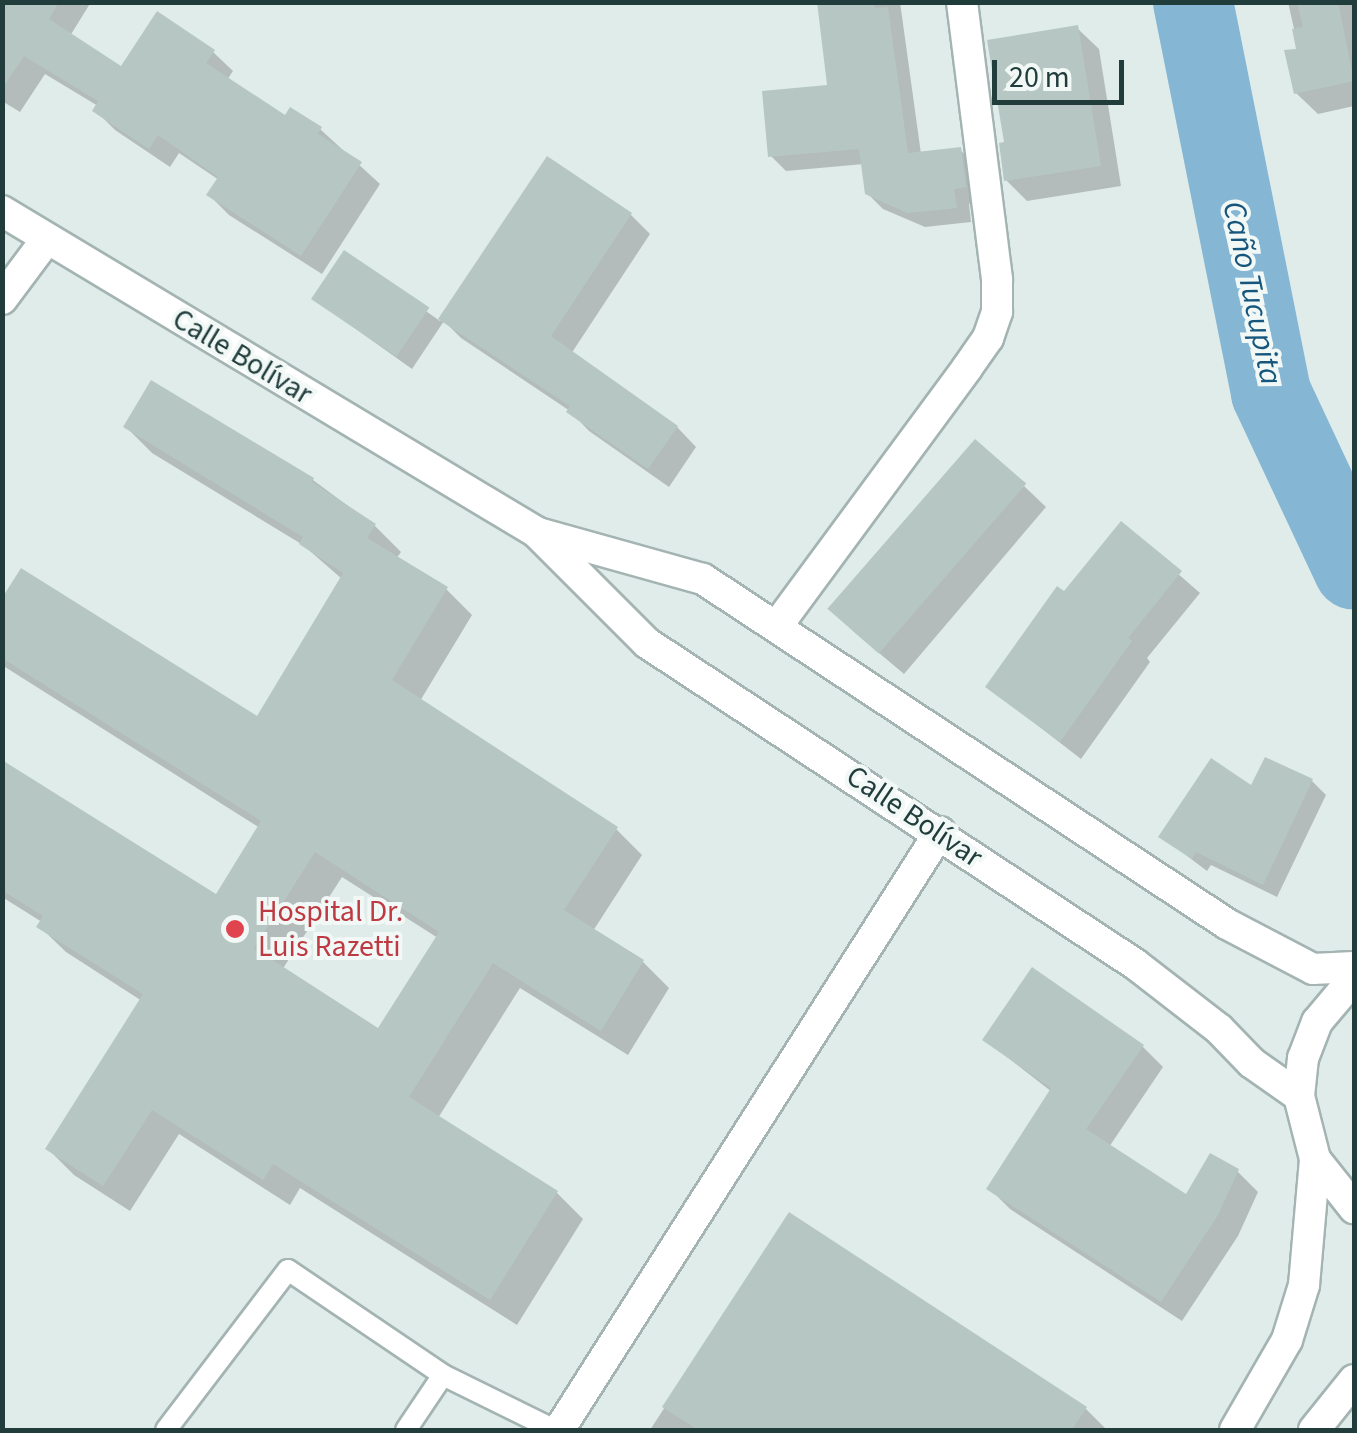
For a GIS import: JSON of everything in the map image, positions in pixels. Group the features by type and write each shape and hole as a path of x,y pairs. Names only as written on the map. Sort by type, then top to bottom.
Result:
{"street":[{"path":"777,626 967,368 988,338 997,312 997,279 962,2"},
{"name":"Calle Bolívar","path":"2,211 536,532 647,644 940,832 1182,998 1252,1063 1300,1096"},
{"path":"2,298 46,240"},
{"name":"Calle Bolívar","path":"536,532 703,580 1227,924 1313,970 1354,967"},
{"path":"557,1430 940,832"},
{"path":"1235,1430 1287,1340 1304,1284 1315,1159 1300,1096 1303,1058 1317,1022 1338,992 1354,978"},
{"path":"1315,1159 1354,1208"},
{"path":"1314,1430 1354,1380"}],"lane":[{"path":"166,1430 288,1270 442,1375 557,1430"},
{"path":"406,1430 442,1375"}],"building":[{"path":"2,2 59,2 49,19 121,66 157,11 215,50 206,63 285,115 290,107 322,127 318,134 362,162 301,256 206,195 218,177 158,135 149,149 92,111 98,101 24,56 2,89"},
{"path":"817,2 874,2 875,8 888,7 908,153 961,147 966,187 954,189 957,208 907,213 865,194 859,149 768,157 762,91 827,85"},
{"path":"1297,2 1338,2 1354,81 1294,94 1284,50 1296,49 1292,29 1303,27"},
{"path":"1078,25 1101,166 1004,181 999,143 1004,142 987,40"},
{"path":"547,156 632,213 551,336 678,426 648,469 566,412 570,406 438,319"},
{"path":"344,250 429,308 396,357 311,299"},
{"path":"151,380 314,478 312,482 376,524 367,538 448,587 392,680 618,827 564,910 644,960 601,1031 493,963 409,1097 558,1191 490,1300 273,1164 263,1180 152,1110 103,1186 45,1149 143,994 36,927 43,916 2,890 2,760 216,894 261,821 2,658 2,598 21,568 257,716 343,573 299,544 303,537 123,427","holes":["315,852 439,932 378,1028 254,948"]},
{"path":"975,439 1026,484 879,653 827,609"},
{"path":"1121,521 1182,571 1128,638 1132,641 1060,742 985,687 1057,586 1064,591"},
{"path":"1265,757 1313,779 1263,885 1196,852 1192,859 1158,837 1211,758 1251,785"},
{"path":"1032,967 1144,1045 1086,1129 1186,1194 1210,1153 1239,1169 1218,1215 1161,1302 986,1189 1051,1088 982,1040"},
{"path":"789,1212 1087,1407 1072,1430 698,1430 662,1407"}],"waterway":[{"name":"Caño Tucupita","path":"1193,2 1271,393 1354,570"}],"place":[{"name":"Hospital Dr. Luis Razetti","path":"235,929"}]}
